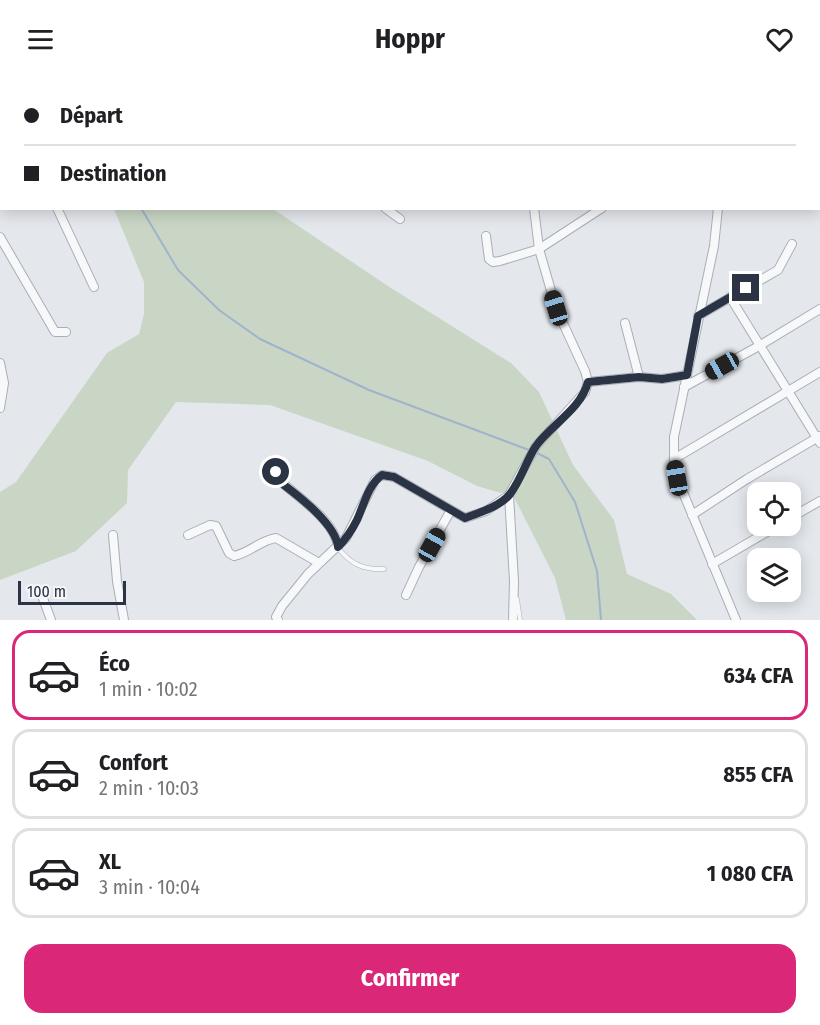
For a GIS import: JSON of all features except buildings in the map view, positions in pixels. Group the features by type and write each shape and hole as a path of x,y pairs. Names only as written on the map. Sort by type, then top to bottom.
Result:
{"street":[{"path":"58,210 94,287"},
{"path":"388,210 400,219"},
{"path":"278,620 276,617 282,606 319,563 338,547 353,527 375,480 382,475 394,477 465,518 486,511 509,495 536,446 585,392 588,382 585,371 556,308 539,249 534,210"},
{"path":"486,236 489,259 493,262 539,249 599,210"},
{"path":"718,210 714,246 675,437 674,459 677,478 736,620"},
{"path":"0,237 55,332 66,332"},
{"path":"698,316 778,270 792,244"},
{"path":"692,515 747,478 819,439 729,297"},
{"path":"684,387 820,309"},
{"path":"625,323 639,377"},
{"path":"0,363 4,382 0,408"},
{"path":"674,459 820,372"},
{"path":"588,382 639,377 662,379 687,375"},
{"path":"277,465 278,478 336,535 338,547"},
{"path":"509,495 514,581 513,620"},
{"path":"801,512 820,501"},
{"path":"406,595 451,510"},
{"path":"188,535 210,525 216,526 229,553 234,556 241,555 276,538 319,563"},
{"path":"113,535 117,581 124,620"},
{"path":"712,564 760,536"},
{"path":"41,593 51,620"}],"lane":[{"path":"338,547 347,559 362,568 384,570"},
{"path":"514,581 520,620"}],"green space":[{"path":"114,210 274,210 391,288 511,363 539,392 573,465 614,520 627,574 671,594 697,620 566,620 555,578 511,491 501,493 477,486 428,461 270,405 176,402 128,470 127,503 76,551 0,580 0,492 16,482 107,353 139,334 144,314 144,282"}],"waterway":[{"path":"142,210 178,270 219,310 260,339 369,390 529,450"},
{"path":"535,452 549,459 575,502 597,571 601,620"}],"route":[{"path":"276,472 284,485 314,511 336,535 338,547 356,522 375,480 382,475 388,474 394,477 465,518 486,511 509,495 536,446 578,401 585,392 588,382 639,377 662,379 687,375 698,316 746,288"}]}
